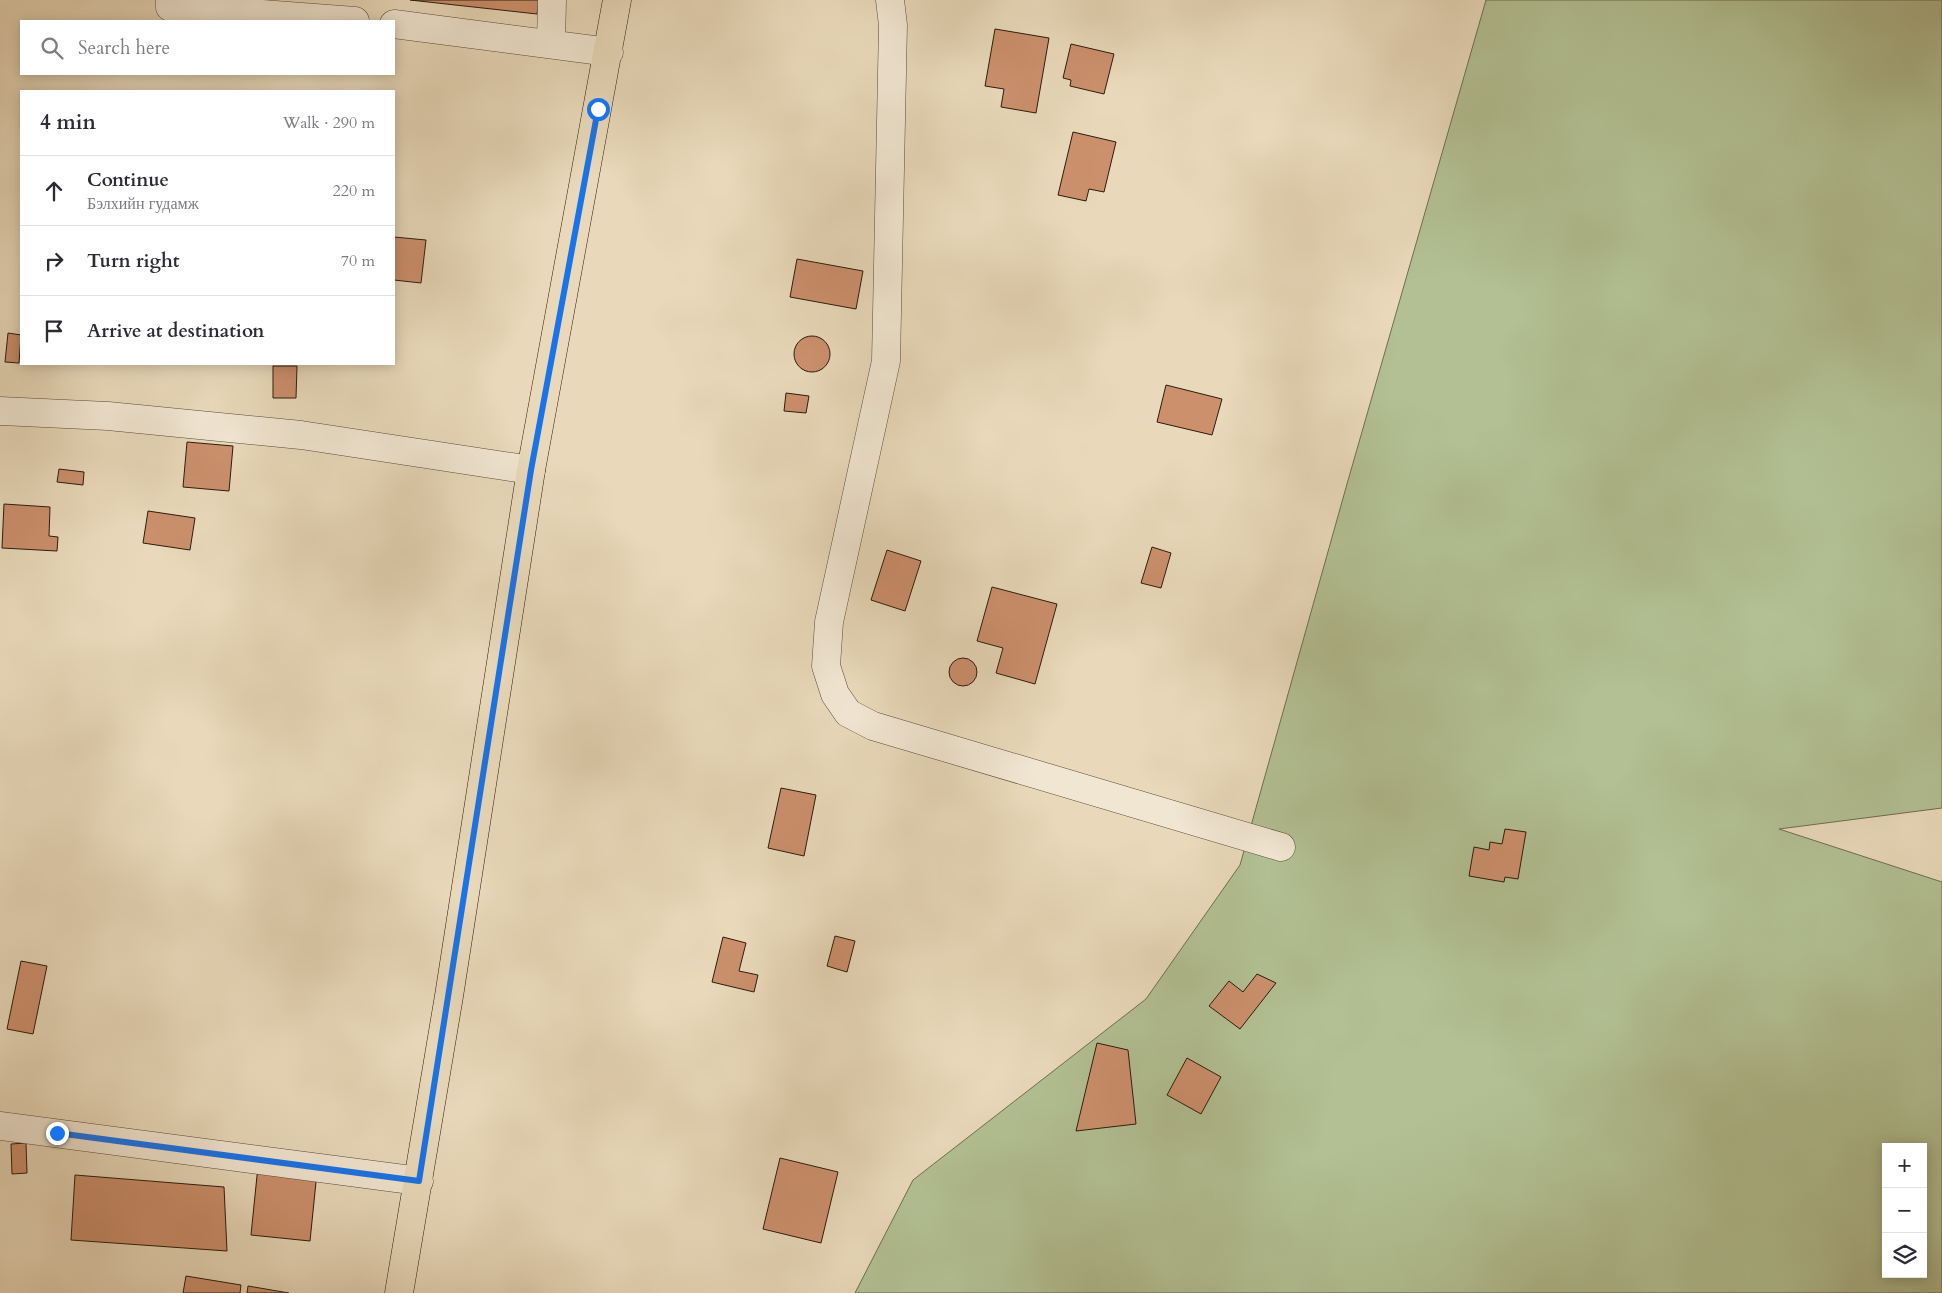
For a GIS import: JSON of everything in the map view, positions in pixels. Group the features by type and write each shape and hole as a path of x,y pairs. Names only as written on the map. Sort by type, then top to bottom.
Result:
{"main road":[{"path":"399,1293 419,1181 531,470 617,0"}],"street":[{"path":"170,0 170,8 341,20"},
{"path":"551,44 552,0"},
{"path":"890,0 893,25 886,361 829,622 826,666 835,694 848,713 873,726 1281,847"},
{"path":"395,24 609,52"},
{"path":"0,411 108,416 301,434 531,470"},
{"path":"0,1126 419,1181"}],"green space":[{"path":"1486,0 1942,0 1942,808 1779,829 1942,882 1942,1293 855,1293 913,1180 1146,999 1240,865"}],"building":[{"path":"410,0 539,0 537,14"},
{"path":"995,29 1049,38 1036,113 1001,107 1004,89 985,86"},
{"path":"1071,44 1114,54 1104,94 1070,86 1071,80 1063,78"},
{"path":"1073,132 1116,142 1104,192 1089,189 1086,201 1058,195"},
{"path":"395,237 426,240 421,283 395,280"},
{"path":"797,259 863,271 856,309 790,297"},
{"path":"8,333 20,335 19,363 5,362"},
{"path":"812,336 825,341 830,354 825,367 812,372 799,367 794,354 799,341"},
{"path":"273,366 297,366 296,398 273,398"},
{"path":"1166,385 1222,399 1212,435 1157,422"},
{"path":"786,393 809,396 806,413 784,411"},
{"path":"187,442 233,446 229,491 183,487"},
{"path":"59,469 84,472 83,485 57,482"},
{"path":"4,504 50,507 49,536 58,537 57,551 2,548"},
{"path":"148,511 195,518 190,550 143,543"},
{"path":"1152,547 1171,553 1161,588 1141,583"},
{"path":"887,550 921,561 905,611 871,600"},
{"path":"992,587 1057,604 1035,684 996,673 1003,648 977,641"},
{"path":"963,658 973,662 977,672 973,682 963,686 953,682 949,672 953,662"},
{"path":"781,788 816,795 804,856 768,848"},
{"path":"1505,829 1526,832 1518,879 1505,877 1504,882 1469,876 1474,847 1489,850 1490,842 1502,844"},
{"path":"835,936 855,941 847,972 827,966"},
{"path":"723,937 746,943 739,971 758,975 754,992 712,982"},
{"path":"21,961 47,966 33,1034 7,1029"},
{"path":"1257,974 1276,983 1240,1029 1209,1006 1229,981 1243,992"},
{"path":"1097,1043 1128,1050 1136,1124 1076,1131"},
{"path":"1187,1058 1221,1077 1201,1114 1167,1095"},
{"path":"26,1143 27,1173 12,1174 11,1144"},
{"path":"780,1158 838,1172 821,1243 763,1229"},
{"path":"258,1166 317,1172 310,1241 251,1235"},
{"path":"75,1175 224,1187 227,1251 71,1240"},
{"path":"186,1276 241,1285 240,1293 183,1293"},
{"path":"248,1286 289,1293 247,1293"}],"route":[{"path":"57,1133 419,1181 531,470 598,109"}]}
